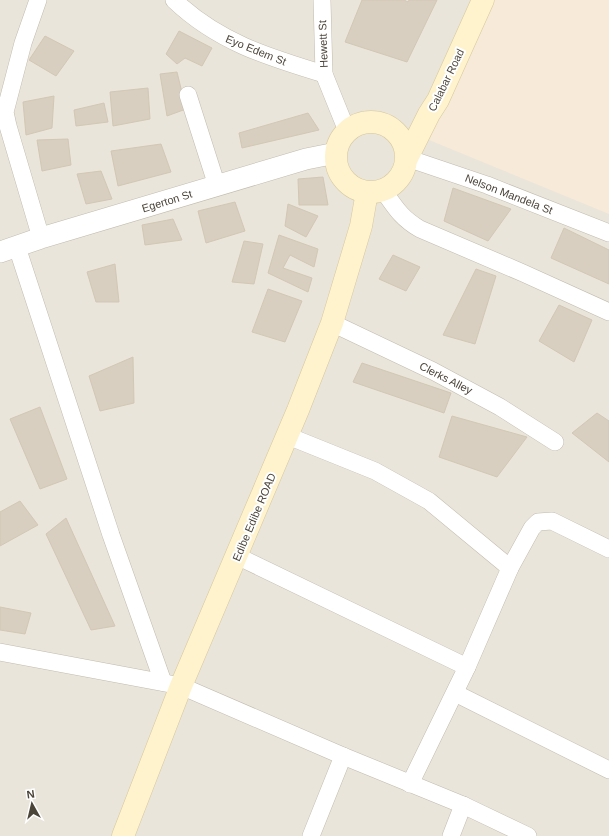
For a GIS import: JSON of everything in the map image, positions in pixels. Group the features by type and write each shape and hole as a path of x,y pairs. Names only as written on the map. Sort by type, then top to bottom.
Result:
{"main road":[{"name":"Calabar Road","path":"400,135 433,84 469,0"},
{"name":"Calabar Road","path":"407,158 429,114 438,100 483,0"},
{"path":"380,122 391,127 400,135 407,158 405,169 400,178 392,185 375,191 356,189 347,183 340,174 336,164 336,153 339,141 346,131 356,124 380,122"},
{"name":"Edibe Edibe ROAD","path":"123,836 172,684 237,556 288,436 332,323 361,226 375,191"}],"street":[{"path":"38,0 3,111 42,238"},
{"name":"Eyo Edem St","path":"174,0 196,19 229,40 285,62 324,74"},
{"name":"Hewett St","path":"322,0 324,74 346,131"},
{"path":"188,95 217,186"},
{"name":"Egerton St","path":"8,250 42,238 306,159 336,153"},
{"name":"Nelson Mandela St","path":"407,158 487,185 609,233"},
{"path":"375,191 409,223 609,312"},
{"path":"8,250 111,535 172,684"},
{"name":"Clerks Alley","path":"332,323 433,371 500,406 555,442"},
{"path":"288,436 375,471 429,501 510,568"},
{"path":"410,784 455,693 510,568 532,528 538,522 552,521 609,549"},
{"path":"237,556 467,667"},
{"path":"0,652 172,684 463,805 528,836"},
{"path":"455,693 609,770"},
{"path":"311,836 343,756"},
{"path":"451,836 463,805"}],"shaded area":[{"path":"0,0 609,0 609,836 0,836"},
{"path":"489,0 609,0 609,214 429,140"}],"building":[{"path":"362,0 404,0 408,2 409,0 437,0 407,62 345,42"},
{"path":"179,31 212,48 202,66 185,58 177,64 166,54"},
{"path":"45,36 74,51 56,76 29,60"},
{"path":"177,72 186,109 167,116 160,74"},
{"path":"148,88 150,119 113,126 110,92"},
{"path":"54,96 52,128 26,135 23,102"},
{"path":"104,103 108,122 76,126 74,110"},
{"path":"308,113 319,130 242,148 239,133"},
{"path":"68,139 71,165 42,171 37,140"},
{"path":"161,144 171,172 118,186 111,151"},
{"path":"101,171 112,199 86,204 77,174"},
{"path":"323,177 328,205 299,205 298,179"},
{"path":"453,188 511,209 488,241 444,221"},
{"path":"235,202 245,231 206,243 198,211"},
{"path":"288,204 318,216 306,237 285,226"},
{"path":"173,219 182,240 145,245 142,225"},
{"path":"564,228 609,250 609,284 551,258"},
{"path":"279,235 318,249 314,267 290,255 283,268 312,278 308,292 268,273"},
{"path":"244,241 263,244 254,284 232,282"},
{"path":"393,255 420,267 406,291 379,279"},
{"path":"115,264 119,302 96,302 87,272"},
{"path":"476,269 496,276 475,344 443,335"},
{"path":"268,289 302,301 285,342 252,332"},
{"path":"559,305 592,320 574,362 539,341"},
{"path":"133,357 134,403 100,411 89,376"},
{"path":"362,363 451,393 444,413 353,382"},
{"path":"40,407 67,479 40,489 10,419"},
{"path":"597,413 609,421 609,462 572,433"},
{"path":"452,416 527,437 497,477 439,457"},
{"path":"20,501 38,525 0,546 0,512"},
{"path":"66,518 115,626 91,630 46,534"},
{"path":"0,607 31,613 25,634 0,630"}]}
